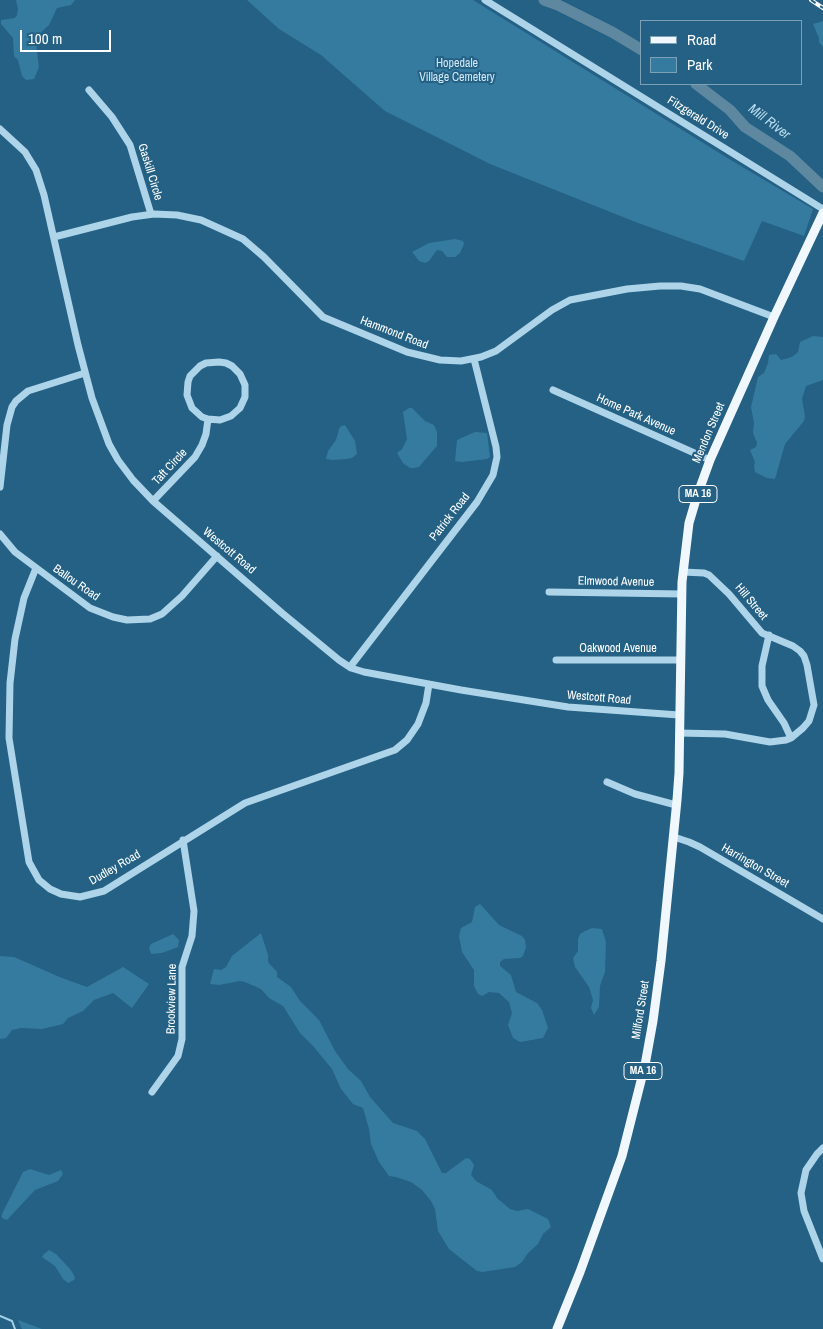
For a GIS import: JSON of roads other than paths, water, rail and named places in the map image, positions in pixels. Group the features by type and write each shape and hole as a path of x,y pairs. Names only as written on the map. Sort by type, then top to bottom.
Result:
{"main road":[{"name":"Mendon Street","path":"676,803 683,572 690,523 710,460 823,211"},
{"name":"Milford Street","path":"557,1329 616,1175 641,1079 657,992 676,803"}],"street":[{"name":"Fitzgerald Drive","path":"485,0 823,211"},
{"name":"Gaskill Circle","path":"90,90 112,117 130,145 151,214"},
{"name":"Westcott Road","path":"0,129 25,152 34,165 44,195 85,373 109,444 133,480 217,556 322,646 350,667 364,672 568,707 679,715"},
{"name":"Hammond Road","path":"54,237 151,214 177,215 201,220 242,239 264,257 316,310 334,322 420,356 440,360 461,361 474,359 496,351 552,310 570,300 628,289 660,286 681,286 700,289 774,317"},
{"name":"Patrick Road","path":"350,667 477,502 493,474 497,457 496,447 474,359"},
{"path":"212,362 226,363 240,374 245,385 245,397 240,408 231,416 220,420 208,419 202,417 192,408 187,395 188,382 195,370 200,366 212,362"},
{"path":"0,487 7,425 16,400 28,391 85,373"},
{"name":"Home Park Avenue","path":"553,390 710,460"},
{"name":"Taft Circle","path":"154,501 195,457 202,445 208,419"},
{"name":"Ballou Road","path":"0,534 15,552 90,608 113,617 141,621 155,618 170,607 217,556"},
{"name":"Dudley Road","path":"36,568 24,598 14,639 8,722 25,848 31,869 39,880 55,892 74,897 87,896 104,891 245,803 394,750 407,740 418,724 426,703 429,684"},
{"name":"Hill Street","path":"683,572 704,573 715,579 756,627 769,636 793,646 804,656 809,672 813,698 812,713 803,728 791,738"},
{"name":"Elmwood Avenue","path":"549,592 682,594"},
{"path":"679,733 725,734 770,742 791,738 784,723 768,700 762,686 762,666 769,636"},
{"name":"Oakwood Avenue","path":"556,660 680,660"},
{"path":"607,782 635,794 676,803"},
{"name":"Harrington Street","path":"674,837 696,845 823,919"},
{"name":"Brookview Lane","path":"152,1092 178,1056 182,1039 182,967 192,936 194,911 183,840"},
{"path":"823,1148 806,1170 801,1193 804,1211 823,1259"}],"waterway":[{"name":"Mill River","path":"544,0 612,32 640,49"},
{"name":"Mill River","path":"697,85 730,110 745,127 790,156 823,187"},
{"path":"0,1316 12,1321 15,1329"}],"railway":[{"path":"811,0 823,8"}],"park label":[{"name":"Hopedale Village Cemetery","path":"457,71"}]}
